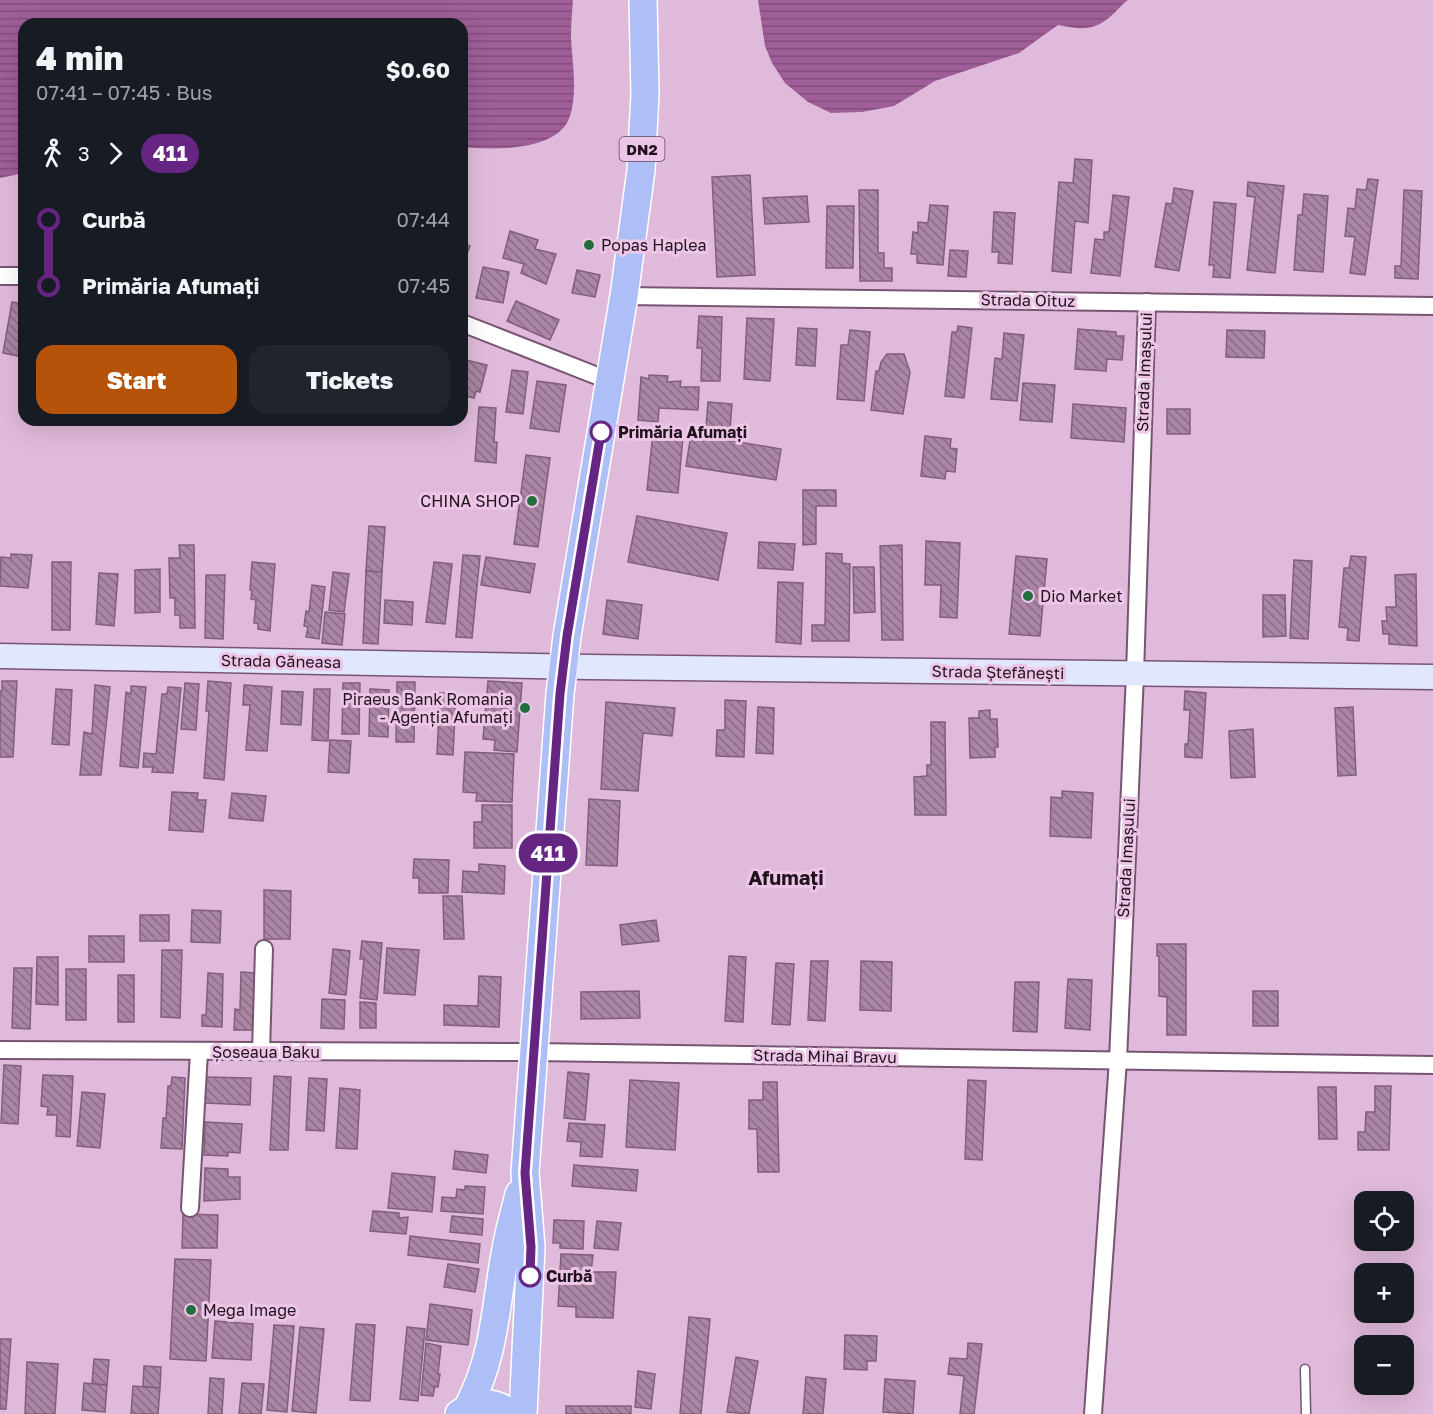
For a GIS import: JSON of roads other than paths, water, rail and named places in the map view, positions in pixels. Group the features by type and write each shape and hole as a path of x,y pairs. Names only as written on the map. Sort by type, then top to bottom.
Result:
{"highway":[{"name":"DN2","path":"523,1414 531,1247 525,1173 562,666 624,296 641,170 645,94 643,0"},
{"name":"DN2","path":"464,1410 483,1377 492,1345 506,1249 525,1173"},
{"name":"DN2","path":"464,1410 480,1403 492,1404 504,1408 511,1414"}],"main road":[{"name":"Strada Găneasa","path":"0,656 562,666"},
{"name":"Strada Ștefănești","path":"562,666 1433,677"}],"street":[{"path":"0,276 18,276"},
{"name":"Strada Oituz","path":"624,296 1433,306"},
{"name":"Strada Imașului","path":"1093,1414 1118,1060 1135,674 1147,302"},
{"path":"468,325 610,381"},
{"path":"261,1052 264,949"},
{"name":"Șoseaua Baku","path":"0,1050 533,1052"},
{"path":"190,1208 199,1052"},
{"name":"Strada Mihai Bravu","path":"533,1052 1433,1065"}],"lane":[{"path":"1305,1369 1306,1414"}],"place":[{"name":"Popas Haplea","path":"589,245"},
{"name":"Primăria Afumați","path":"601,432"},
{"name":"CHINA SHOP","path":"532,501"},
{"name":"Dio Market","path":"1028,596"},
{"name":"Piraeus Bank Romania - Agenția Afumați","path":"525,708"},
{"name":"Curbă","path":"530,1276"},
{"name":"Mega Image","path":"191,1310"}],"district":[{"name":"Afumați","path":"786,877"}]}
